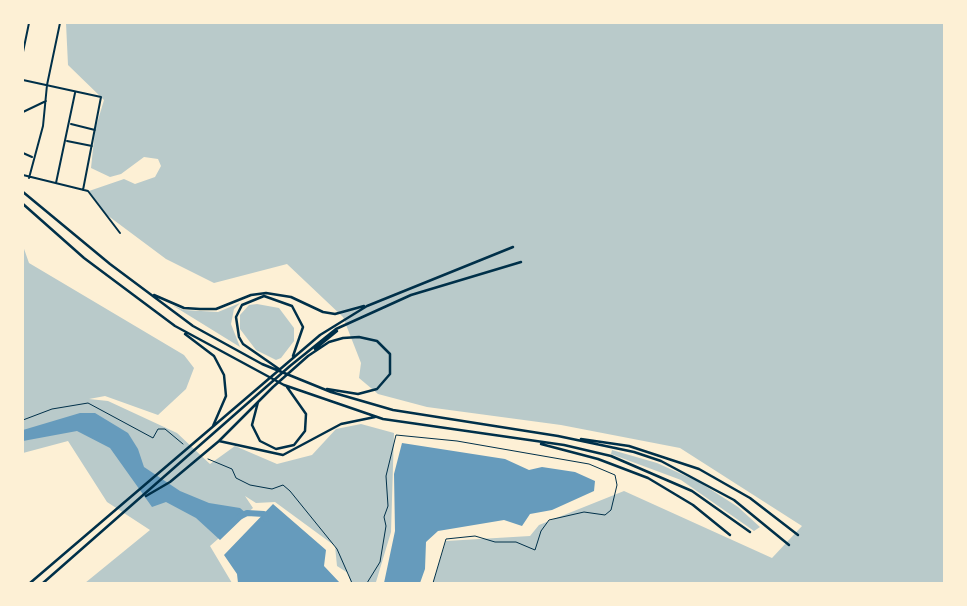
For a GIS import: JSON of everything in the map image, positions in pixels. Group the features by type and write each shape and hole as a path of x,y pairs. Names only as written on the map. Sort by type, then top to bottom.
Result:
{"highway":[{"path":"23,192 148,293 216,341 288,374 318,387 393,410 629,446 678,460 734,487 798,535"},
{"path":"23,204 84,258 214,356 221,368 226,396 213,431"},
{"path":"148,293 184,308 200,309 216,309 251,295 266,293 291,297 323,312 335,314 367,306 513,247"},
{"path":"30,583 345,325 411,295 521,262"},
{"path":"288,374 243,344 239,337 236,317 242,305 264,296 292,306 303,327 292,358"},
{"path":"43,583 138,501 285,363 320,335 367,306"},
{"path":"292,368 345,325"},
{"path":"175,327 284,385 378,417 588,450 643,469 692,491 750,533"},
{"path":"308,356 343,338 377,341 390,354 390,374 377,389 358,394 318,387"},
{"path":"259,399 252,425 260,441 276,449 294,445 305,431 306,414 284,385"},
{"path":"138,501 170,481 219,441 271,386"},
{"path":"219,441 283,455 341,424 378,417"},
{"path":"558,436 634,452 686,471 734,500 789,545"},
{"path":"531,441 598,458 648,478 693,505 730,535"}],"street":[{"path":"23,52 29,23"},
{"path":"29,178 43,126 47,85 60,23"},
{"path":"23,80 101,97 83,190"},
{"path":"56,184 76,91"},
{"path":"23,112 47,101"},
{"path":"69,124 95,130"},
{"path":"66,140 92,146"},
{"path":"23,153 33,157"},
{"path":"23,175 83,190 97,200 120,233"}],"path":[{"path":"23,420 52,410 88,403 153,438 158,429 165,429 192,449"},
{"path":"367,583 380,562 386,526 384,517 388,506 386,476 396,435 457,440 589,464 615,475 615,500 611,510 605,515 584,512 549,520 541,531 535,550 516,541 495,542 475,536 446,539 433,583"},
{"path":"203,456 232,469 236,478 250,485 272,489 283,485 337,549 352,583"}],"shaded area":[{"path":"66,23 944,23 944,583 433,583 446,541 530,536 539,525 624,491 772,558 802,526 680,448 561,425 427,407 378,394 359,378 361,363 343,317 287,264 214,283 166,259 107,215 89,191 124,179 135,184 155,177 161,166 158,159 144,157 121,174 110,177 91,168 95,130 104,100 68,65"},
{"path":"23,246 29,263 184,355 194,368 186,389 158,415 105,396 89,399 108,401 177,433 210,464 235,446 277,464 312,455 336,429 361,424 394,433 391,532 376,582 351,583 348,573 337,566 335,546 275,502 256,503 245,496 253,508 210,546 232,583 85,583 150,530 107,502 68,441 23,453"},
{"path":"240,303 234,309 231,324 240,347 172,305 184,310 218,312"},
{"path":"249,305 279,308 294,328 294,341 281,358 276,360 256,350 240,329 240,315"},
{"path":"612,450 657,463 699,482 738,507 760,527 754,531 681,480 611,454"}],"water":[{"path":"80,413 95,413 128,433 138,449 144,467 180,491 209,503 240,508 247,514 220,540 196,518 166,502 152,507 110,448 77,431 23,441 23,430"},
{"path":"402,443 505,459 529,470 542,467 575,472 595,481 594,491 552,510 530,514 522,526 504,520 438,531 426,542 425,569 420,583 384,583 395,531 394,474"},
{"path":"273,504 326,550 324,566 340,583 238,583 237,574 224,555"}],"waterway":[{"path":"239,517 247,513 264,514 266,519"}]}
